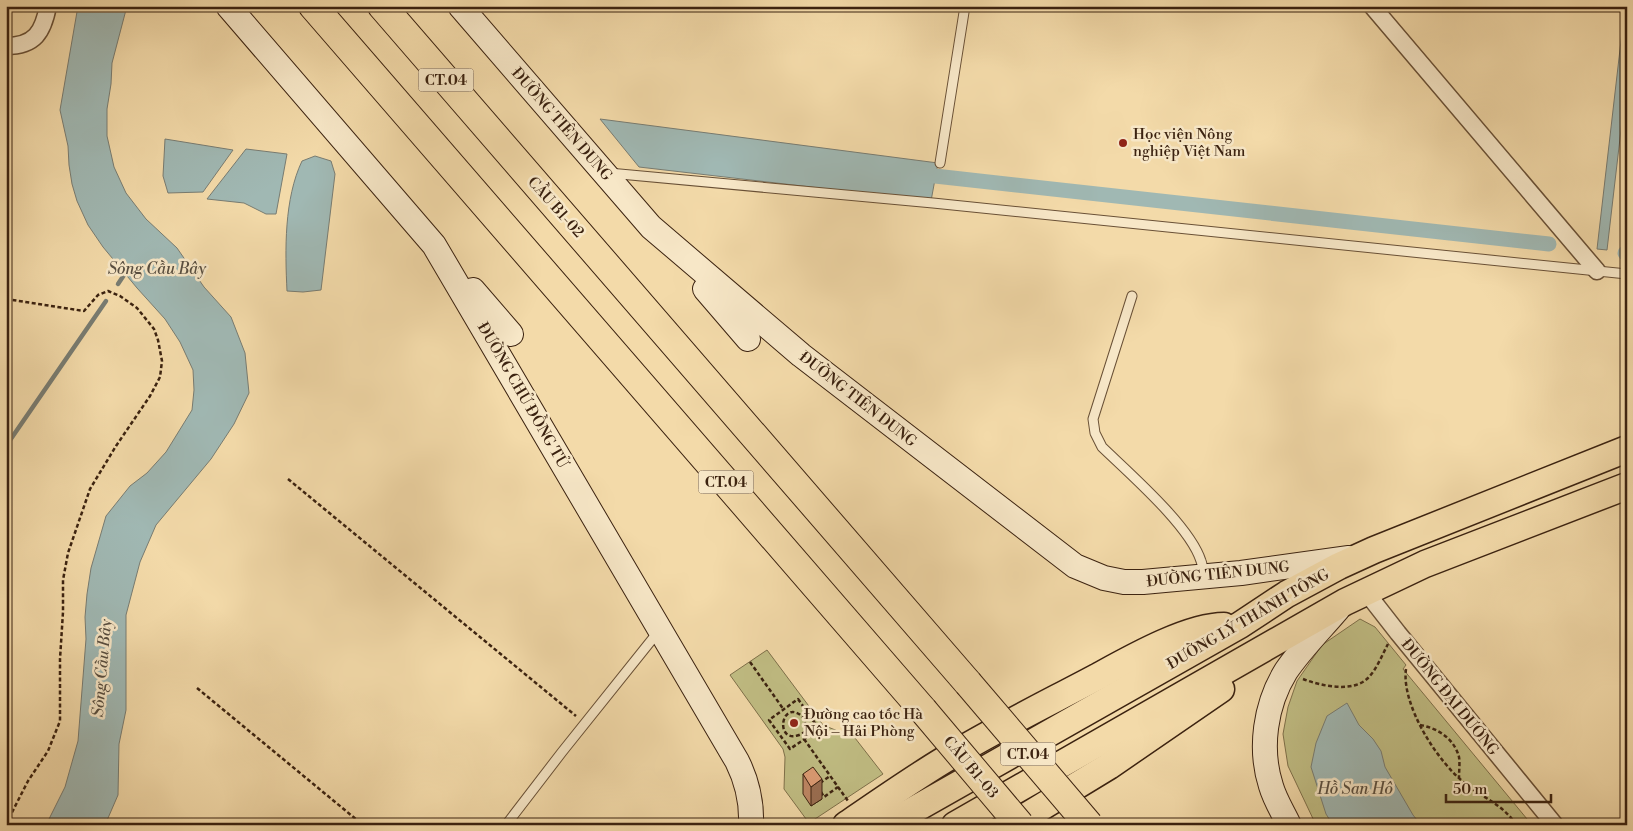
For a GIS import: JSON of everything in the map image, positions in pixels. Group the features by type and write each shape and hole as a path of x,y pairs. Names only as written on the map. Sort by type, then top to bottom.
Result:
{"highway":[{"name":"CẦU B1-03","path":"313,6 923,710 1020,825"},
{"name":"CẦU B1-02","path":"382,6 968,682 1089,825"}],"main road":[{"name":"ĐƯỜNG CHỬ ĐỒNG TỬ","path":"228,6 434,245 742,771 749,794 751,825"},
{"name":"ĐƯỜNG TIÊN DUNG","path":"460,6 652,228 801,355 1075,566 1104,578 1124,582 1143,582 1204,577 1358,557"},
{"path":"652,228 748,339"},
{"path":"434,245 511,334"},
{"name":"ĐƯỜNG LÝ THÁNH TÔNG","path":"887,825 1240,625 1287,594 1358,557 1627,449"},
{"path":"955,825 1355,597 1425,564 1627,486"},
{"path":"1289,825 1274,794 1267,771 1265,756 1266,724 1275,693 1286,672 1302,651 1355,597"},
{"path":"846,825 954,754 1139,654 1192,632 1217,626 1240,625"},
{"path":"1012,825 1109,766 1178,719 1249,668 1277,640"}],"street":[{"path":"6,46 28,43 38,35 45,24 48,6"},
{"path":"1372,6 1597,271"},
{"name":"ĐƯỜNG ĐẠI DƯƠNG","path":"1355,597 1404,641 1555,825"}],"lane":[{"path":"940,163 965,6"},
{"path":"604,172 933,203 1627,274"},
{"path":"1132,296 1093,419 1095,433 1102,447 1177,522 1201,561 1204,577"},
{"path":"506,825 660,630"}],"path":[{"path":"6,299 84,311 98,295 108,291 120,296 137,308 154,329 162,361 160,377 150,396 90,489 68,553 64,580 60,659 60,720 48,751 28,781 6,824"},
{"path":"288,478 585,723"},
{"path":"1297,677 1322,684 1353,686 1360,684 1368,678 1389,642"},
{"path":"750,662 784,710"},
{"path":"1406,669 1408,693 1420,725 1433,749 1459,779 1503,808 1516,825"},
{"path":"197,688 363,825"},
{"path":"798,699 819,729 790,749 769,720 784,710 798,699"},
{"path":"806,726 803,717 797,712 786,715 782,722 783,730 793,736 801,734 816,724"},
{"path":"1420,725 1433,728 1449,738 1459,757 1459,779"},
{"path":"804,739 846,798"},
{"path":"816,786 830,776"},
{"path":"820,791 824,797 838,787"}],"shaded area":[{"path":"1360,619 1375,627 1406,665 1403,669 1532,825 1316,825 1288,766 1283,734 1288,707 1297,681 1322,645"},
{"path":"767,650 823,725 855,738 883,774 809,823 784,789 785,757 783,749 730,675"}],"water":[{"name":"Sông Cầu Bây","path":"78,6 127,6 112,63 107,109 107,136 114,167 126,193 146,219 177,248 204,287 231,317 245,353 249,393 234,424 211,459 156,525 140,562 126,615 126,710 119,744 118,795 105,825 46,825 65,787 78,741 86,639 87,594 91,568 106,516 130,486 147,473 166,452 192,410 194,390 193,370 180,342 165,319 103,247 88,225 77,201 72,184 68,146 60,110"},
{"path":"1625,6 1627,6 1627,78 1607,250 1597,249"},
{"path":"600,119 938,163 931,201 639,167"},
{"path":"165,139 233,150 203,192 168,193 163,176"},
{"path":"246,149 287,154 276,214 266,214 244,203 207,199"},
{"path":"315,156 331,161 335,174 321,290 287,291 286,242 292,192 302,161"},
{"name":"Hồ San Hô","path":"1347,703 1359,725 1373,739 1381,751 1385,767 1413,815 1421,825 1333,825 1326,814 1311,767 1316,743 1327,716"}],"building":[{"path":"813,767 822,779 811,787 803,774"}],"waterway":[{"path":"917,174 1549,244"},
{"path":"118,284 128,269"},
{"path":"6,446 106,301"}],"place":[{"name":"Học viện Nông nghiệp Việt Nam","path":"1123,143"},
{"name":"Đường cao tốc Hà Nội – Hải Phòng","path":"794,723"}]}
